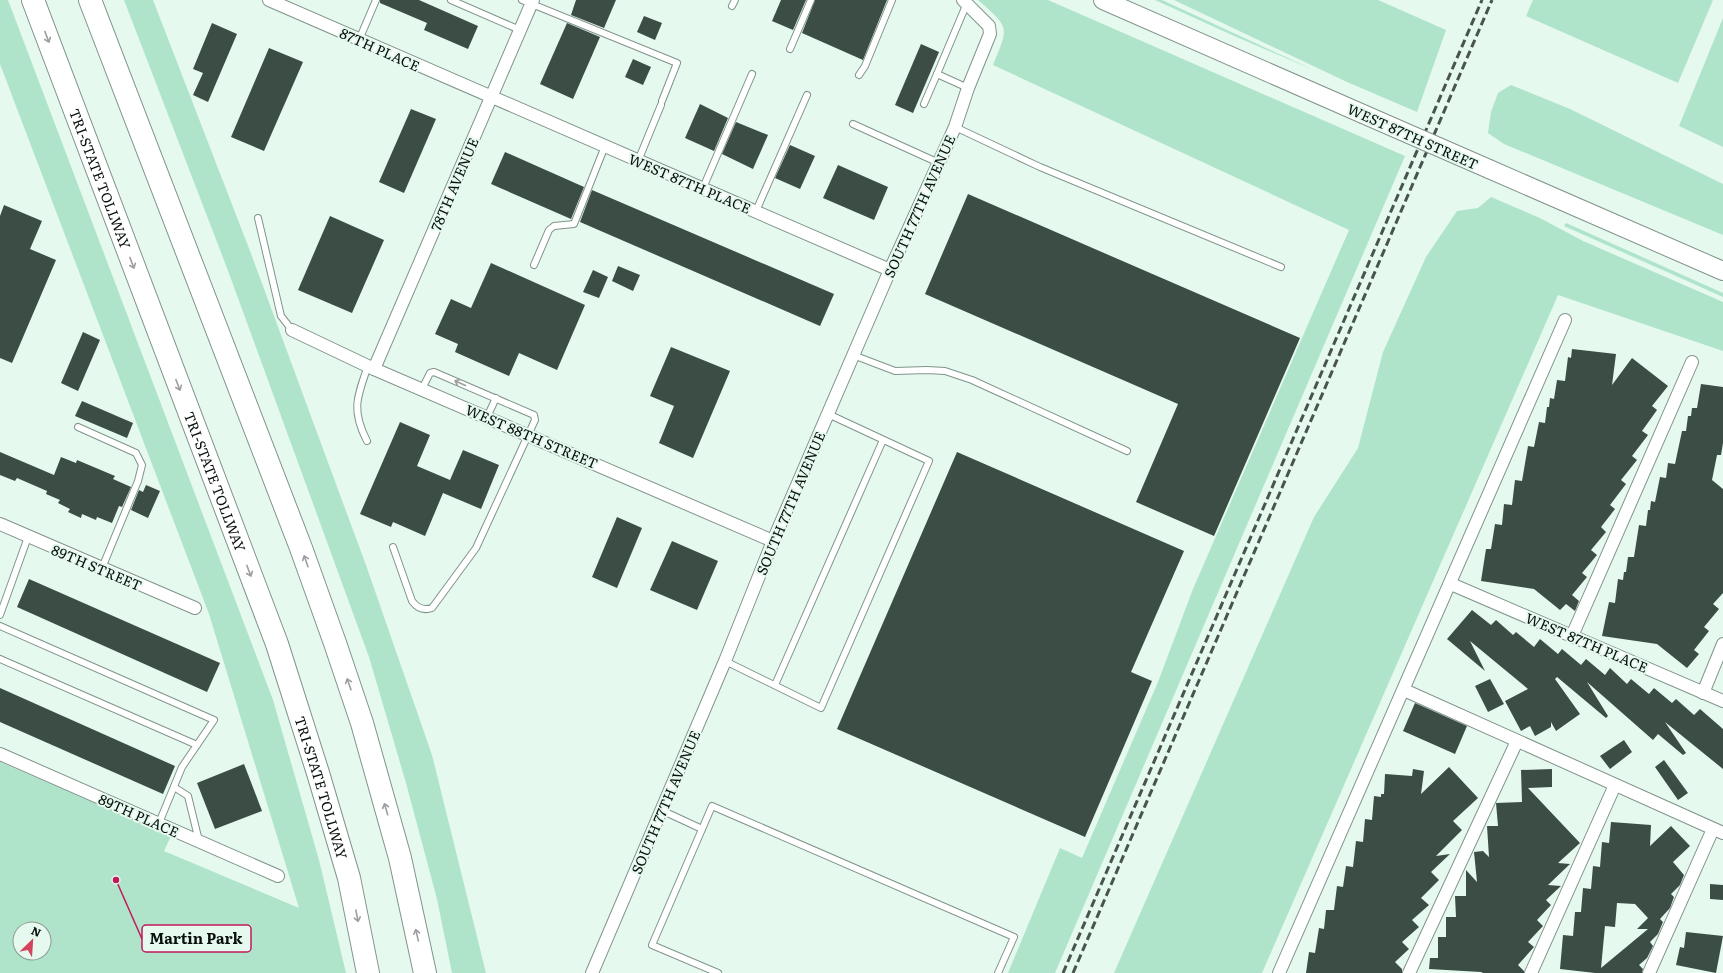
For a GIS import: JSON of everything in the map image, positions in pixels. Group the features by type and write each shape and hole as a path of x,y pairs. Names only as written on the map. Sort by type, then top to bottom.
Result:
{"highway":[{"name":"TRI-STATE TOLLWAY","path":"33,0 277,644 318,773 349,878 368,973"},
{"path":"90,0 301,548 335,643 362,723 400,858 425,973"}],"main road":[{"name":"WEST 87TH STREET","path":"1103,0 1723,271"}],"street":[{"name":"87TH PLACE","path":"269,0 290,4 359,40 491,97"},
{"name":"78TH AVENUE","path":"371,368 520,30 529,1"},
{"name":"SOUTH 77TH AVENUE","path":"592,973 725,661 773,541 890,270 955,127 968,88 990,34 989,26 965,2"},
{"name":"WEST 87TH PLACE","path":"491,97 890,270"},
{"path":"1279,973 1451,584 1565,320"},
{"name":"WEST 88TH STREET","path":"292,330 371,368 773,541"},
{"path":"1572,636 1692,362"},
{"name":"89TH STREET","path":"0,524 195,608"},
{"name":"WEST 87TH PLACE","path":"1451,584 1723,701"},
{"path":"1703,692 1723,644"},
{"path":"1404,690 1718,831 1649,973"},
{"path":"1410,973 1517,741"},
{"name":"89TH PLACE","path":"0,754 278,876"},
{"path":"1531,973 1615,785"}],"lane":[{"path":"359,40 376,0"},
{"path":"451,0 520,30"},
{"path":"790,49 811,0"},
{"path":"859,74 865,66 892,0"},
{"path":"529,1 677,63 638,161"},
{"path":"924,104 965,2"},
{"path":"703,188 752,74"},
{"path":"937,74 968,88"},
{"path":"756,212 807,95"},
{"path":"853,124 939,163"},
{"path":"955,127 1040,167 1281,267"},
{"path":"534,265 549,230 554,226 574,224 605,146"},
{"path":"258,218 281,316 292,330"},
{"path":"854,355 895,371 945,371 972,380 1127,451"},
{"path":"367,441 359,425 358,398 371,368"},
{"path":"393,547 412,602 416,607 427,610 432,608 476,548 535,420 534,415 434,372 430,373 422,389"},
{"path":"487,417 496,398"},
{"path":"725,661 822,708 929,461 828,414"},
{"path":"78,426 136,453 142,465 138,481 102,568"},
{"path":"774,685 883,440"},
{"path":"0,616 28,537"},
{"path":"0,626 214,720 182,767 158,823"},
{"path":"0,659 197,745"},
{"path":"174,787 188,796 199,841"},
{"path":"718,973 652,945 712,806 1014,937 998,973"},
{"path":"662,810 702,829"}],"green space":[{"path":"0,0 8,0 273,700 319,860 346,973 0,973 0,762 171,836 164,851 299,908 209,614 0,64"},
{"path":"124,0 153,0 250,251 367,568 432,755 486,973 452,973 437,899 406,783 369,657 227,268"},
{"path":"978,0 1048,0 1405,156 1055,973 1008,973 1060,848 1082,858 1158,682 1193,589 1349,230 993,65 1002,42 1004,28 996,16"},
{"path":"1155,0 1162,0 1316,71 1232,35"},
{"path":"1174,0 1378,0 1446,30 1417,112 1347,82"},
{"path":"1533,0 1713,0 1678,83 1526,16"},
{"path":"1723,18 1723,147 1679,126"},
{"path":"1511,85 1570,109 1723,184 1723,235 1504,144 1488,133 1491,112 1498,93"},
{"path":"1491,197 1540,218 1583,241 1723,302 1723,351 1558,295 1262,973 1114,973 1314,517 1358,448 1383,352 1426,257 1457,211 1478,208"},
{"path":"1566,223 1723,293 1723,297 1564,226"}],"building":[{"path":"380,0 419,0 478,26 468,49 424,30 427,23 380,3"},
{"path":"576,0 616,0 604,28 571,15"},
{"path":"781,0 806,0 793,30 772,21"},
{"path":"815,0 887,0 863,60 802,33"},
{"path":"644,16 662,23 655,40 637,32"},
{"path":"212,23 237,34 208,102 193,95 203,73 193,69"},
{"path":"567,23 600,37 573,99 540,84"},
{"path":"921,44 939,52 913,113 895,105"},
{"path":"269,48 303,62 264,151 231,137"},
{"path":"633,59 651,67 643,85 625,77"},
{"path":"700,104 728,118 714,151 685,138"},
{"path":"411,109 436,119 404,193 379,182"},
{"path":"736,122 768,135 753,169 722,154"},
{"path":"790,145 815,156 800,189 775,178"},
{"path":"505,152 584,187 571,219 491,184"},
{"path":"838,165 888,187 874,220 823,198"},
{"path":"592,190 834,294 820,326 580,222"},
{"path":"968,194 1300,338 1214,536 1136,502 1178,404 925,294"},
{"path":"4,205 42,221 30,249 56,260 12,363 0,358 0,216"},
{"path":"330,216 384,240 352,313 298,290"},
{"path":"491,263 585,305 557,370 519,353 509,376 455,352 458,344 435,334 451,299 471,308"},
{"path":"618,266 640,275 633,291 612,281"},
{"path":"593,270 608,277 599,298 583,292"},
{"path":"83,332 100,340 78,391 61,383"},
{"path":"671,347 730,371 693,458 659,443 674,406 650,396"},
{"path":"1572,349 1616,354 1612,385 1632,358 1668,386 1652,406 1657,410 1642,431 1648,435 1632,456 1637,460 1621,480 1626,484 1610,505 1615,509 1601,527 1606,532 1591,550 1597,555 1582,573 1587,577 1572,595 1579,601 1575,611 1566,604 1560,610 1534,589 1481,581 1486,549 1491,549 1495,524 1502,525 1504,504 1512,505 1515,480 1522,481 1528,446 1534,447 1539,422 1545,423 1547,407 1549,407 1550,398 1554,399 1557,380 1565,381 1568,357 1571,358"},
{"path":"1701,384 1723,387 1723,443 1721,455 1717,455 1712,480 1723,489 1723,593 1713,604 1719,609 1704,627 1709,631 1694,650 1699,654 1687,668 1657,644 1602,636 1609,602 1615,603 1618,579 1623,580 1624,572 1626,572 1628,557 1634,557 1639,525 1646,526 1651,501 1655,502 1660,477 1666,478 1668,463 1675,464 1682,431 1686,431 1688,416 1691,416 1692,408 1697,408"},
{"path":"82,401 133,423 127,438 75,416"},
{"path":"400,422 430,435 417,466 450,480 463,450 499,465 481,509 443,493 425,536 393,522 391,527 360,514"},
{"path":"0,452 54,475 61,457 76,463 77,460 115,476 113,479 131,487 122,507 119,506 112,523 97,517 96,520 82,514 81,518 68,512 70,509 58,503 60,500 46,494 47,491 17,478 15,481 0,475"},
{"path":"957,452 1184,551 1131,672 1152,681 1085,837 837,729"},
{"path":"146,485 160,491 148,518 131,510 139,490 143,492"},
{"path":"617,517 642,528 617,588 592,577"},
{"path":"672,541 718,561 697,610 650,590"},
{"path":"29,579 220,663 207,692 17,607"},
{"path":"1472,610 1491,625 1496,620 1513,635 1516,632 1534,647 1540,639 1558,654 1562,649 1581,665 1586,659 1605,675 1610,668 1627,684 1631,679 1649,694 1654,688 1672,703 1676,699 1694,715 1700,709 1723,729 1723,769 1665,722 1686,753 1683,755 1658,734 1653,740 1587,682 1608,716 1606,718 1557,677 1555,679 1580,714 1556,731 1551,722 1551,727 1535,736 1530,726 1521,731 1505,701 1528,689 1470,641 1485,671 1447,639"},
{"path":"1490,679 1504,704 1488,712 1475,686"},
{"path":"0,688 175,766 163,794 0,722"},
{"path":"1415,703 1467,726 1455,754 1403,731"},
{"path":"1624,740 1632,752 1610,769 1600,756"},
{"path":"1664,760 1688,793 1678,800 1655,767"},
{"path":"244,764 262,811 215,829 197,783"},
{"path":"1449,767 1478,798 1453,821 1462,830 1436,856 1450,854 1431,872 1439,880 1421,898 1429,905 1412,920 1419,927 1402,942 1409,949 1395,962 1402,969 1402,973 1306,973 1309,952 1315,953 1319,928 1324,929 1326,910 1334,910 1337,886 1343,887 1346,866 1353,867 1356,841 1363,842 1365,819 1372,820 1374,796 1381,797 1381,794 1384,794 1385,774 1412,776 1413,769 1424,771 1421,794"},
{"path":"1552,769 1552,787 1528,788 1580,843 1558,863 1570,864 1548,885 1561,886 1546,900 1551,905 1537,920 1543,926 1528,942 1534,947 1518,965 1524,973 1483,973 1429,969 1430,958 1438,958 1438,937 1446,937 1446,917 1456,917 1455,896 1466,896 1466,870 1477,882 1474,852 1483,851 1489,857 1487,826 1498,826 1496,803 1522,802 1521,770"},
{"path":"1611,822 1651,825 1650,846 1671,826 1690,846 1673,862 1684,875 1680,885 1671,894 1674,897 1670,908 1660,919 1663,922 1658,934 1650,942 1653,946 1647,958 1639,965 1643,969 1642,973 1595,973 1560,969 1563,935 1573,936 1575,912 1581,912 1583,888 1591,889 1593,866 1600,867 1602,842 1609,843","holes":["1617,903 1635,904 1648,918 1637,929 1648,929 1601,968 1605,926 1615,927"]},
{"path":"1710,884 1723,885 1723,900 1710,899"},
{"path":"1686,932 1723,936 1716,973 1676,965 1680,947 1684,948"}],"railway":[{"path":"1063,973 1482,0"},
{"path":"1073,973 1492,0"}],"place":[{"name":"Martin Park","path":"116,880"}]}
